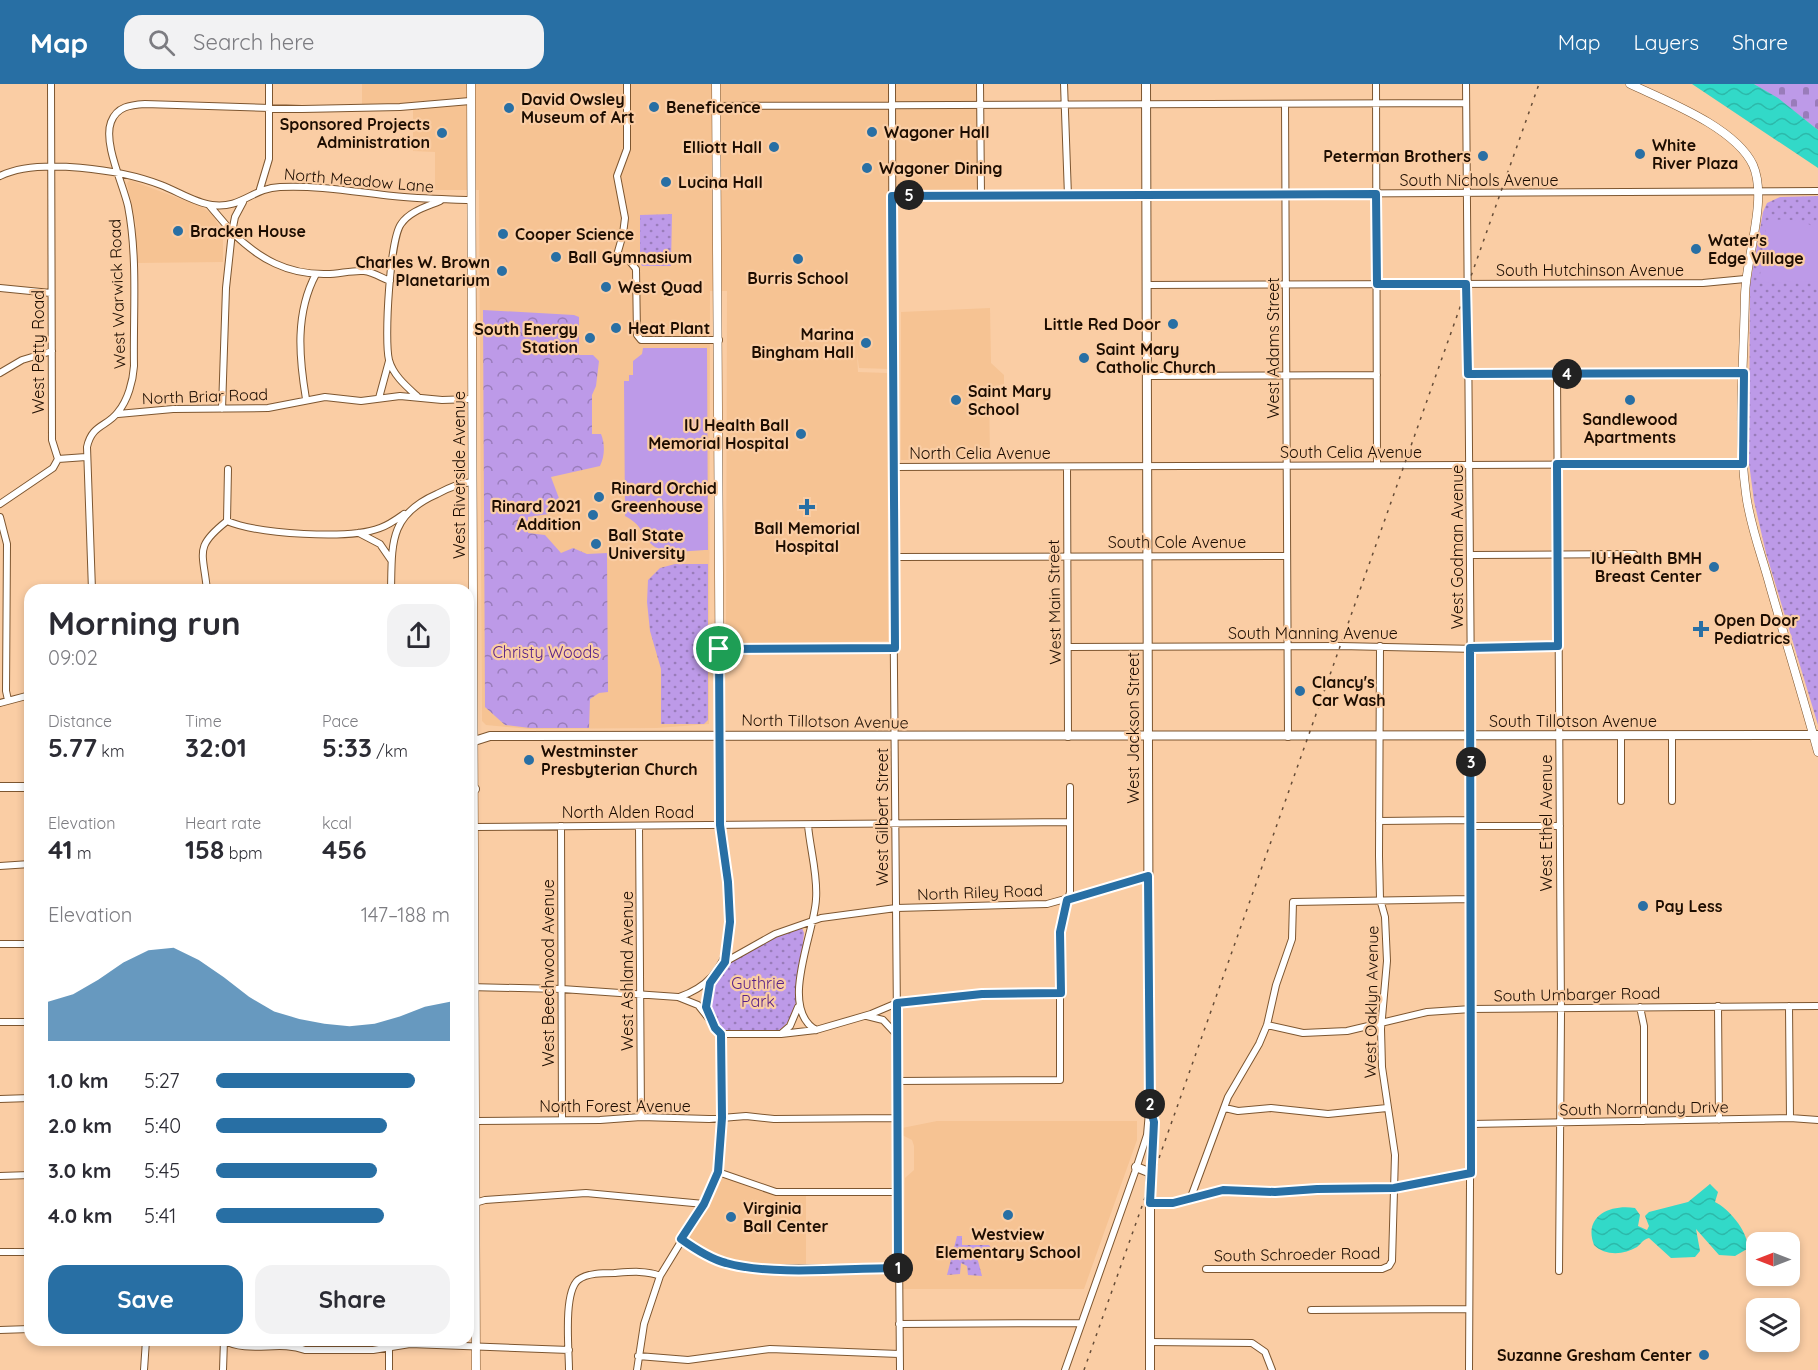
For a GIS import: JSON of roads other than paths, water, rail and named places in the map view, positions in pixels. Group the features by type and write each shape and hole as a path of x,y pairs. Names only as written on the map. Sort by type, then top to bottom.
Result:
{"main road":[{"name":"West Jackson Street","path":"1146,84 1148,876 1150,1108 1154,1122 1150,1203 1150,1370"},
{"name":"South Tillotson Avenue","path":"1147,737 1816,735"},
{"name":"North Tillotson Avenue","path":"474,740 490,736 1147,737"},
{"path":"0,787 24,787"},
{"path":"1136,1167 1151,1173"}],"street":[{"name":"West Petty Road","path":"51,84 52,440 58,459"},
{"path":"260,189 269,159 269,84"},
{"path":"627,84 627,149 617,176 624,218 617,255 628,259 636,269 637,335 641,340 719,340"},
{"path":"707,1014 707,995 713,977 725,962 729,936 729,900 720,825 716,84"},
{"name":"West Gilbert Street","path":"892,84 892,557 895,648 900,1370"},
{"path":"980,84 981,196"},
{"path":"1064,84 1068,196"},
{"path":"1376,84 1377,465"},
{"name":"West Godman Avenue","path":"1466,84 1465,193 1470,465 1472,823 1469,1370"},
{"path":"1630,84 1687,112 1737,143 1753,165 1759,192 1745,279 1743,464 1750,517 1816,735 1818,752"},
{"name":"West Riverside Avenue","path":"470,85 472,584"},
{"name":"West Warwick Road","path":"86,457 88,441 94,432 118,414 131,385 134,355 132,235 117,172 110,127 115,115 127,106 161,104 269,109 397,107 470,100"},
{"path":"716,106 1466,103"},
{"name":"West Adams Street","path":"1285,104 1288,737"},
{"path":"2,174 53,168 117,172 159,184 209,205 229,206 244,202"},
{"name":"North Meadow Lane","path":"244,202 260,189 315,188 441,201 470,200"},
{"name":"South Nichols Avenue","path":"892,196 1814,191"},
{"path":"379,398 389,359 393,244 400,225 409,216 441,201"},
{"path":"222,409 226,288 232,232 235,218 244,202"},
{"path":"209,205 249,249 268,261 290,270 316,274 366,272 390,281"},
{"path":"306,399 300,343 301,324 304,305 316,274"},
{"name":"South Hutchinson Avenue","path":"1147,285 1694,283 1745,279"},
{"path":"0,288 51,293"},
{"path":"0,373 22,360 52,351"},
{"path":"389,359 401,380 417,396"},
{"path":"1468,374 1744,373"},
{"name":"West Ethel Avenue","path":"1557,374 1560,826 1559,1271"},
{"path":"1148,376 1377,375"},
{"name":"North Briar Road","path":"118,414 173,409 268,408 325,397 361,401 417,396 442,400 471,399"},
{"path":"0,504 53,468 58,459 86,457 92,584"},
{"name":"South Celia Avenue","path":"1067,467 1743,464"},
{"name":"North Celia Avenue","path":"892,467 1067,467"},
{"name":"West Main Street","path":"1067,467 1068,737"},
{"path":"206,584 202,557 204,544 227,521 228,470"},
{"path":"227,521 242,528 268,532 358,533 380,529 426,498 472,482"},
{"path":"391,584 394,538 404,514"},
{"path":"0,517 7,544 3,615 8,700"},
{"path":"358,533 380,544 392,561"},
{"path":"1471,555 1634,554"},
{"name":"South Cole Avenue","path":"892,557 1287,556"},
{"name":"West Oaklyn Avenue","path":"1380,646 1380,899 1385,917 1387,961 1382,1023 1382,1067 1394,1141 1392,1258 1389,1266"},
{"name":"South Manning Avenue","path":"1068,647 1470,648 1558,646"},
{"path":"719,649 895,648"},
{"path":"0,703 24,696"},
{"path":"1621,735 1621,801"},
{"path":"1672,735 1672,801"},
{"path":"897,1082 1060,1080 1060,932 1067,900 1070,788"},
{"name":"West Riverside Avenue","path":"474,815 474,881"},
{"path":"1379,821 1560,826"},
{"name":"North Alden Road","path":"475,828 1070,822"},
{"path":"781,1034 790,1026 799,1006 803,963 812,921 816,890 808,825"},
{"name":"West Beechwood Avenue","path":"561,826 562,1120"},
{"name":"West Ashland Avenue","path":"639,826 641,1117"},
{"path":"0,866 24,864"},
{"name":"North Riley Road","path":"725,962 775,934 812,921 847,913 896,908 1004,908 1067,900 1148,876"},
{"path":"1191,1197 1231,1089 1259,1044 1267,1025 1276,985 1292,939 1293,902 1471,899"},
{"path":"0,945 24,944"},
{"path":"678,997 713,977"},
{"path":"474,987 562,988 640,996 678,997 694,1002 707,1014 721,1034 722,1118 718,1172 704,1204 660,1276 644,1324 638,1356 638,1370"},
{"path":"721,1034 781,1034 816,1030 867,1016 897,1003 982,994 1061,993"},
{"path":"799,1006 806,1022 816,1030"},
{"path":"1718,1006 1719,1120"},
{"path":"1790,1006 1790,1118"},
{"name":"South Umbarger Road","path":"1267,1025 1303,1033 1347,1031 1427,1012 1471,1009 1818,1006"},
{"path":"1640,1007 1644,1026 1644,1121"},
{"path":"867,1016 883,1020 897,1035"},
{"path":"0,1022 24,1022"},
{"name":"West Riverside Avenue","path":"474,1054 476,1121 474,1162"},
{"path":"0,1099 24,1098"},
{"path":"1065,1370 1147,1135 1150,1108"},
{"path":"1225,1108 1238,1111 1271,1108 1334,1114 1387,1108"},
{"name":"North Forest Avenue","path":"476,1121 641,1117 897,1118"},
{"name":"South Normandy Drive","path":"1471,1124 1790,1118 1818,1120"},
{"path":"718,1172 776,1192 898,1192"},
{"path":"1150,1203 1173,1203 1223,1190 1275,1192 1394,1188 1471,1173"},
{"path":"0,1176 24,1175"},
{"path":"474,1203 485,1200 586,1193 704,1204"},
{"path":"681,1239 718,1261 745,1268 898,1268"},
{"path":"0,1252 24,1252"},
{"name":"South Schroeder Road","path":"1206,1269 1334,1270 1382,1269 1389,1266"},
{"path":"569,1370 570,1293 579,1279 587,1275 613,1273 651,1273 660,1276"},
{"name":"West Riverside Avenue","path":"474,1275 476,1370"},
{"path":"1311,1310 1469,1309"},
{"path":"899,1324 1081,1323"},
{"path":"0,1329 24,1329"},
{"path":"1150,1342 1252,1343 1265,1352 1272,1370"},
{"path":"144,1370 146,1346"},
{"path":"223,1370 224,1346"},
{"path":"242,1346 373,1350 382,1346"},
{"path":"388,1370 389,1346"},
{"path":"476,1346 569,1350"},
{"path":"638,1356 688,1360 770,1349 899,1354"}],"water":[{"path":"1692,84 1754,84 1778,98 1818,130 1818,168"},
{"path":"1710,1184 1718,1192 1715,1202 1732,1216 1742,1229 1746,1240 1746,1250 1735,1256 1719,1255 1696,1229 1700,1251 1695,1257 1671,1258 1649,1238 1637,1247 1621,1253 1609,1253 1594,1245 1592,1226 1601,1214 1608,1210 1635,1208 1640,1215 1638,1226 1647,1230 1649,1226 1645,1216 1649,1212 1688,1202"}],"railway":[{"path":"1084,1370 1539,84"}],"place":[{"name":"Beneficence","path":"654,107"},
{"name":"David Owsley Museum of Art","path":"509,108"},
{"name":"Wagoner Hall","path":"872,132"},
{"name":"Sponsored Projects Administration","path":"442,133"},
{"name":"Elliott Hall","path":"774,147"},
{"name":"White River Plaza","path":"1640,154"},
{"name":"Peterman Brothers","path":"1483,156"},
{"name":"Wagoner Dining","path":"867,168"},
{"name":"Lucina Hall","path":"666,182"},
{"name":"Bracken House","path":"178,231"},
{"name":"Cooper Science","path":"503,234"},
{"name":"Water's Edge Village","path":"1696,249"},
{"name":"Ball Gymnasium","path":"556,257"},
{"name":"Burris School","path":"798,259"},
{"name":"Charles W. Brown Planetarium","path":"502,271"},
{"name":"West Quad","path":"606,287"},
{"name":"Little Red Door","path":"1173,324"},
{"name":"Heat Plant","path":"616,328"},
{"name":"South Energy Station","path":"590,338"},
{"name":"Marina Bingham Hall","path":"866,343"},
{"name":"Saint Mary Catholic Church","path":"1084,358"},
{"name":"Saint Mary School","path":"956,400"},
{"name":"Sandlewood Apartments","path":"1630,400"},
{"name":"IU Health Ball Memorial Hospital","path":"801,434"},
{"name":"Rinard Orchid Greenhouse","path":"599,497"},
{"name":"Ball Memorial Hospital","path":"807,507"},
{"name":"Rinard 2021 Addition","path":"593,515"},
{"name":"Ball State University","path":"596,544"},
{"name":"IU Health BMH Breast Center","path":"1714,567"},
{"name":"Open Door Pediatrics","path":"1701,629"},
{"name":"Clancy's Car Wash","path":"1300,691"},
{"name":"Westminster Presbyterian Church","path":"529,760"},
{"name":"Pay Less","path":"1643,906"},
{"name":"Westview Elementary School","path":"1008,1215"},
{"name":"Virginia Ball Center","path":"731,1217"},
{"name":"Suzanne Gresham Center","path":"1704,1355"}],"park label":[{"name":"Christy Woods","path":"546,652"},
{"name":"Guthrie Park","path":"758,992"}]}
